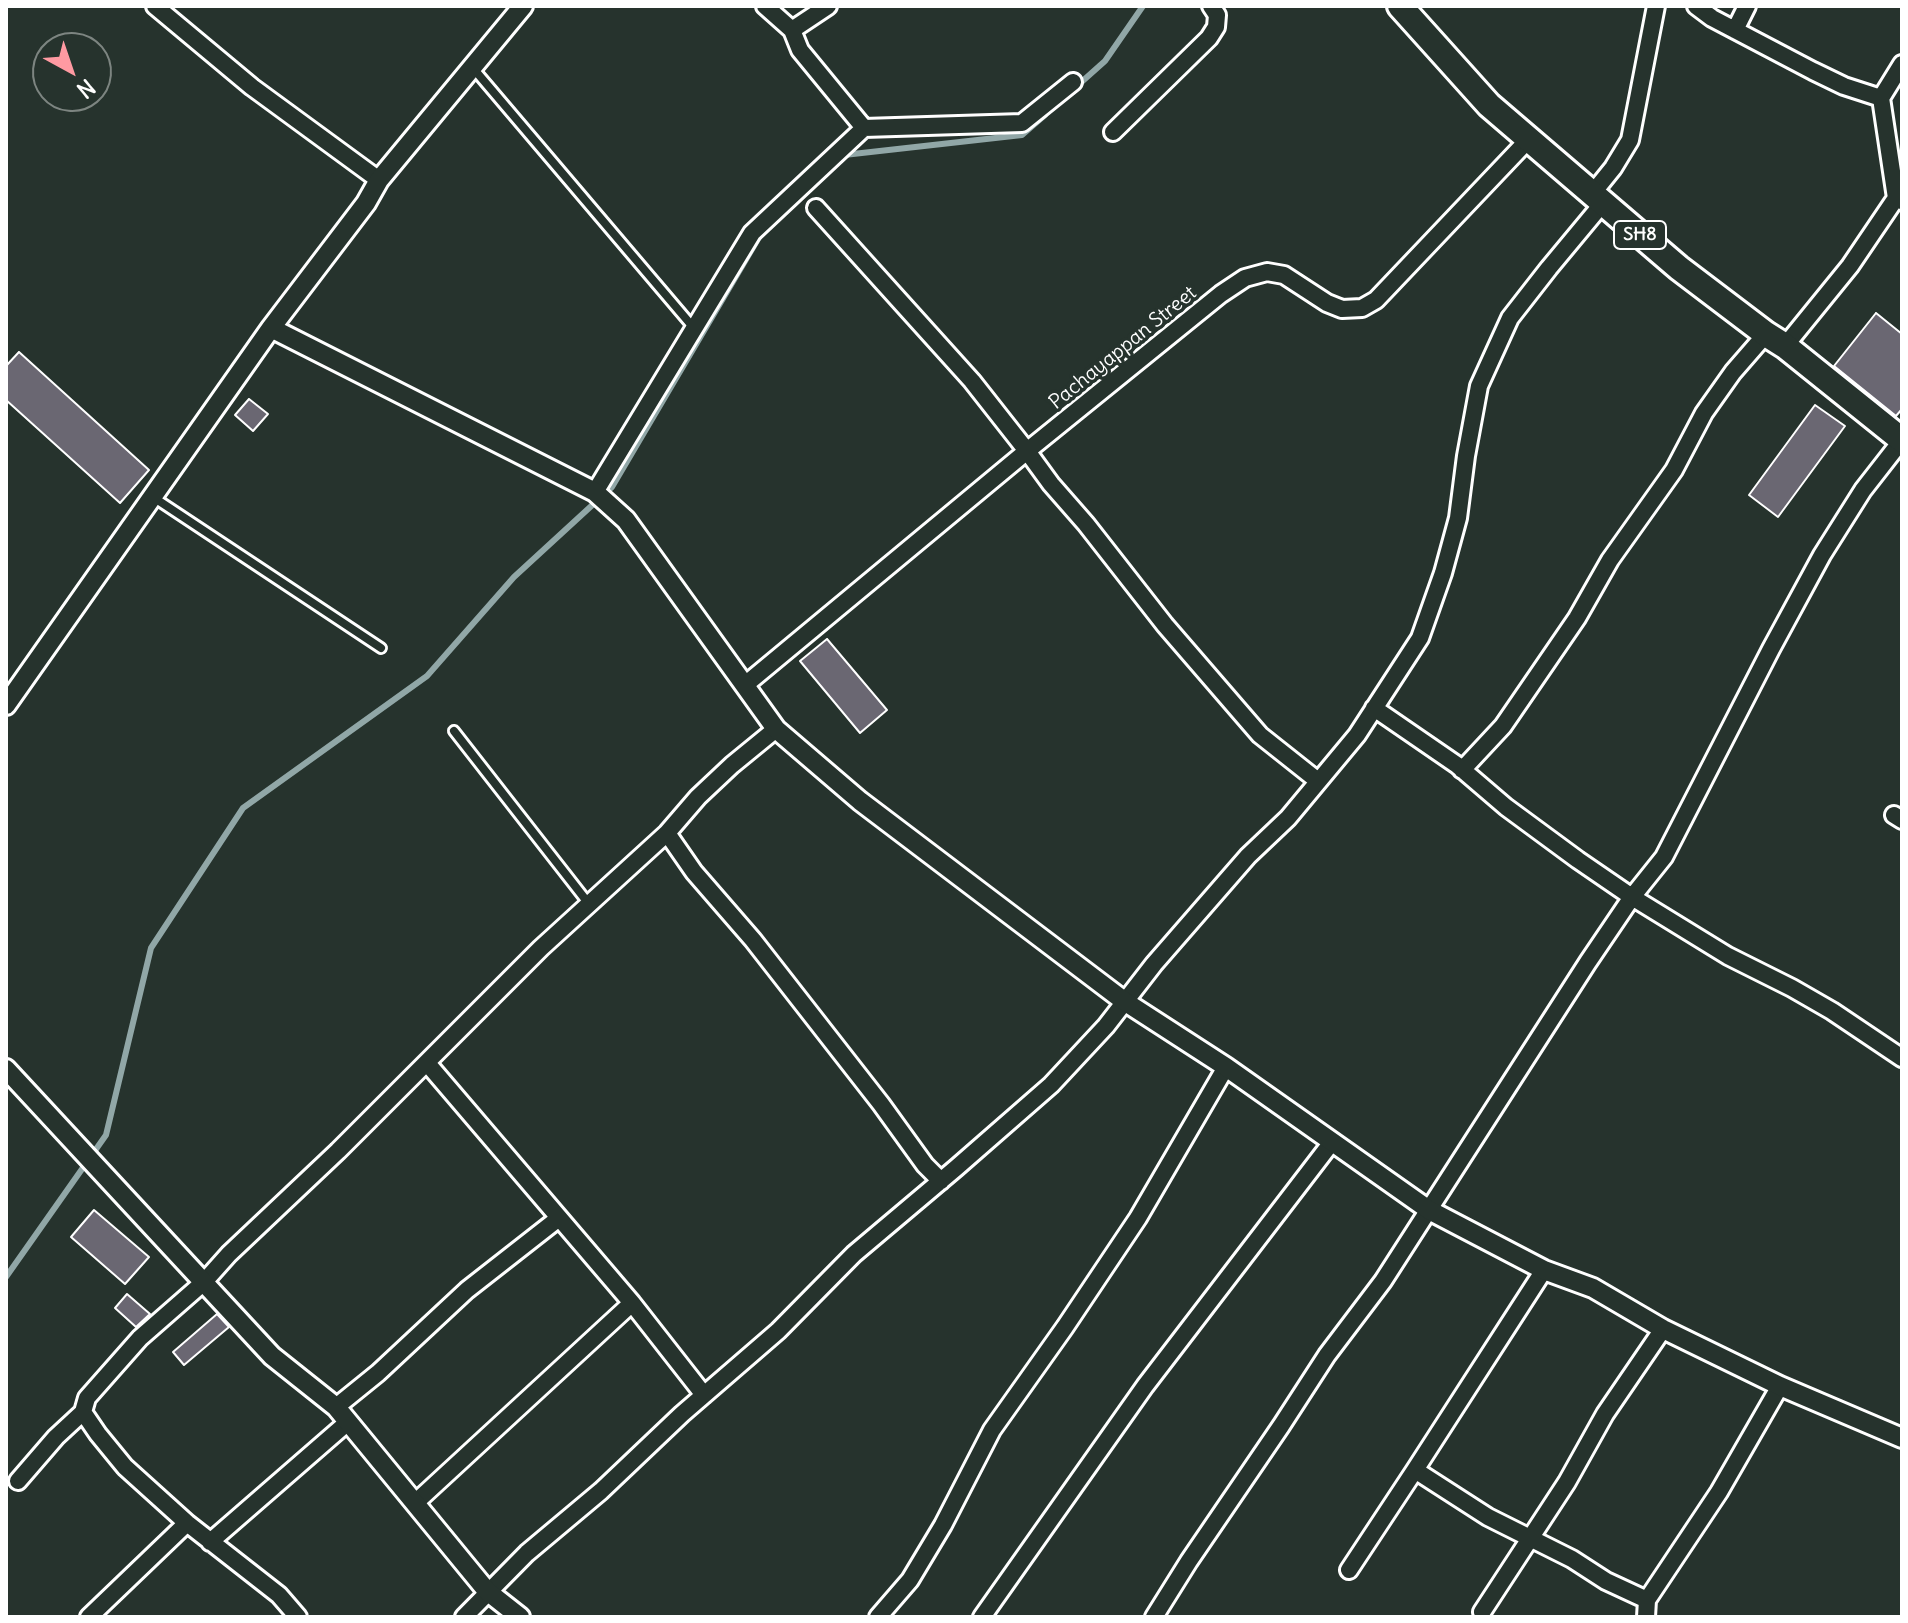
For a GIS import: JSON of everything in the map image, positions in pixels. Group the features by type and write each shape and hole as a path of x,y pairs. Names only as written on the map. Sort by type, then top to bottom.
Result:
{"main road":[{"name":"SH8","path":"1400,6 1489,105 1679,268 1902,440"}],"street":[{"path":"155,6 252,87 379,180"},
{"path":"6,705 271,328 366,203 379,180 523,6"},
{"path":"765,6 792,30 800,50 864,128"},
{"path":"792,30 828,6"},
{"path":"1113,132 1209,38 1216,27 1217,15 1211,6"},
{"path":"464,1617 527,1553 601,1491 778,1331 854,1254 1051,1085 1106,1026 1248,856 1288,818 1357,735 1420,638 1458,518 1479,386 1510,318 1598,198 1630,140 1656,6"},
{"path":"1696,6 1712,18 1833,81 1881,98"},
{"path":"1735,30 1747,6"},
{"path":"1462,770 1503,726 1577,618 1610,560 1674,470 1704,413 1733,372 1776,340 1850,266 1899,199 1881,98 1902,64"},
{"path":"595,492 752,233 864,128 1022,123 1073,82"},
{"name":"Pachayappan Street","path":"745,685 1221,294 1245,278 1267,272 1284,275 1327,303 1342,309 1362,308 1376,300 1529,139"},
{"path":"816,208 972,381 1165,625 1260,735 1318,781"},
{"path":"271,328 595,492 626,520 776,729 860,801 1124,1001 1226,1067 1429,1210 1544,1270 1593,1288 1663,1329 1780,1386 1902,1438"},
{"path":"1154,1617 1327,1355 1383,1281 1535,1042 1632,897 1664,857 1822,555 1863,490 1902,440"},
{"path":"1374,708 1632,897 1728,956 1832,1011 1902,1058"},
{"path":"18,1481 56,1437 83,1412 87,1398 131,1347 204,1282 541,948 667,833 698,797 776,729"},
{"path":"667,833 694,872 753,940 925,1165 941,1181"},
{"path":"427,1063 632,1303 704,1395"},
{"path":"878,1617 910,1580 943,1525 992,1430 1138,1218 1226,1067"},
{"path":"6,1069 272,1356 342,1414 487,1591 520,1617"},
{"path":"982,1617 1145,1386 1332,1142"},
{"path":"210,1542 342,1414 378,1373 467,1290 559,1218"},
{"path":"1349,1570 1544,1270"},
{"path":"415,1503 632,1303"},
{"path":"1482,1612 1567,1482 1605,1414 1663,1329"},
{"path":"1415,1470 1488,1517 1572,1559 1647,1610 1780,1386"},
{"path":"83,1412 125,1467 187,1523 279,1595 298,1617"},
{"path":"89,1617 187,1523"}],"lane":[{"path":"473,68 693,327"},
{"path":"152,497 381,648"},
{"path":"454,731 589,904"}],"building":[{"path":"1876,313 1902,334 1902,409 1896,416 1834,366"},
{"path":"19,352 149,470 120,503 6,400 6,366"},
{"path":"249,399 268,414 253,431 235,415"},
{"path":"1815,405 1845,426 1778,517 1749,495"},
{"path":"827,639 887,710 860,733 800,661"},
{"path":"94,1210 149,1257 125,1284 71,1237"},
{"path":"127,1294 150,1314 136,1327 115,1308"},
{"path":"217,1314 229,1327 184,1365 173,1352"}],"waterway":[{"path":"1077,86 1105,61 1143,6"},
{"path":"842,157 1022,135 1045,115"},
{"path":"6,1277 106,1135 151,948 243,808 427,676 514,577 612,487 761,234"}]}
